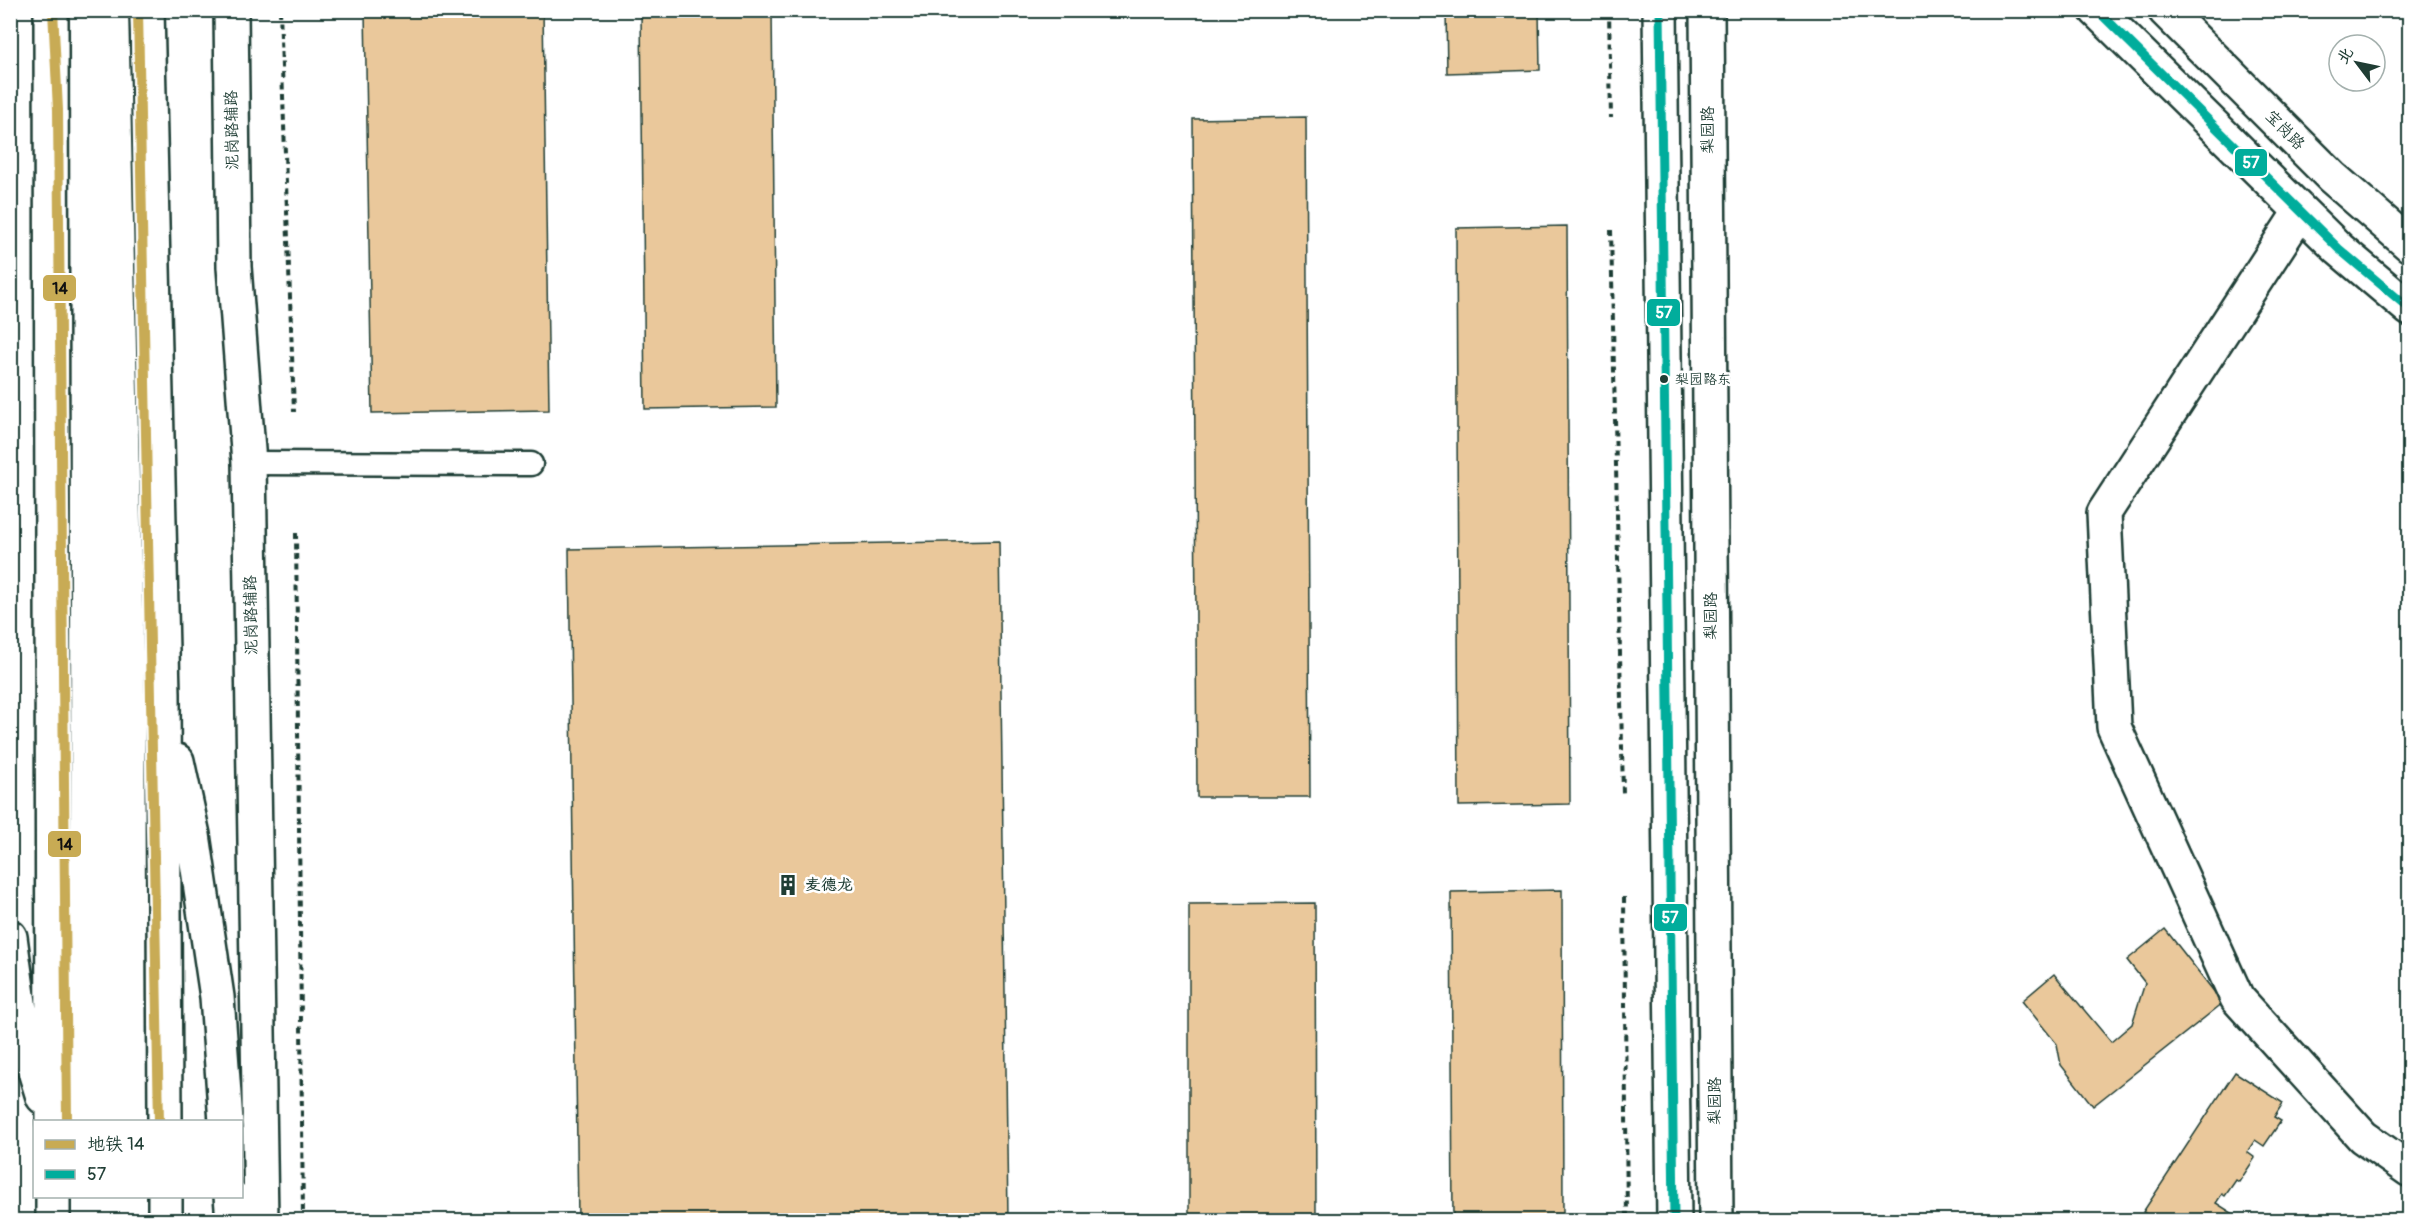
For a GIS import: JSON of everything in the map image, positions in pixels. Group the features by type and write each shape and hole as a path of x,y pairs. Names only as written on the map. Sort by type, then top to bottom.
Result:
{"main road":[{"path":"51,10 51,1120"},
{"path":"147,10 163,694 165,1120"},
{"name":"泥岗路辅路","path":"231,10 234,267 249,464 261,1221"},
{"path":"1660,10 1674,1221"},
{"name":"梨园路","path":"1707,10 1716,1221"},
{"path":"2096,10 2300,212 2409,309"},
{"name":"宝岗路","path":"2164,10 2332,177 2409,244"},
{"path":"2300,212 2104,513 2114,727 2237,998 2363,1137 2409,1170"},
{"path":"163,694 193,835 217,997 226,1120"},
{"path":"10,937 23,1032 50,1120"},
{"path":"53,1198 53,1221"},
{"path":"165,1198 165,1221"},
{"path":"231,1198 233,1221"}],"lane":[{"path":"249,464 531,464"}],"path":[{"path":"280,10 294,412"},
{"path":"1610,10 1611,118"},
{"path":"1611,230 1623,795"},
{"path":"296,532 303,1221"},
{"path":"1624,897 1627,1221"}],"building":[{"path":"365,10 543,10 549,410 372,413"},
{"path":"641,10 772,10 776,407 645,409"},
{"path":"1446,10 1539,10 1540,70 1447,73"},
{"path":"1306,117 1310,797 1197,797 1193,119"},
{"path":"1567,226 1570,804 1459,806 1456,228"},
{"name":"麦德龙","path":"999,541 1008,1220 578,1220 569,549"},
{"path":"1562,890 1563,1220 1453,1220 1451,892"},
{"path":"1315,903 1316,1220 1189,1220 1189,904"},
{"path":"2165,929 2223,1003 2093,1106 2061,1065 2057,1044 2022,1001 2054,974 2111,1042 2132,1024 2145,983 2127,960"},
{"path":"2235,1072 2283,1103 2274,1117 2281,1121 2264,1146 2255,1140 2247,1152 2255,1158 2239,1182 2236,1180 2225,1196 2222,1194 2216,1203 2243,1220 2156,1220 2143,1212"},
{"path":"2406,1209 2410,1211 2410,1220 2398,1220"}],"metro line":[{"name":"14","path":"53,10 58,110 67,1120"},
{"name":"14","path":"138,10 159,1120"}],"transit line":[{"name":"57","path":"1660,10 1674,1220"},
{"name":"57","path":"2097,10 2339,249 2410,309"}],"place":[{"name":"梨园路东","path":"1664,379"},
{"name":"麦德龙","path":"788,885"}]}
